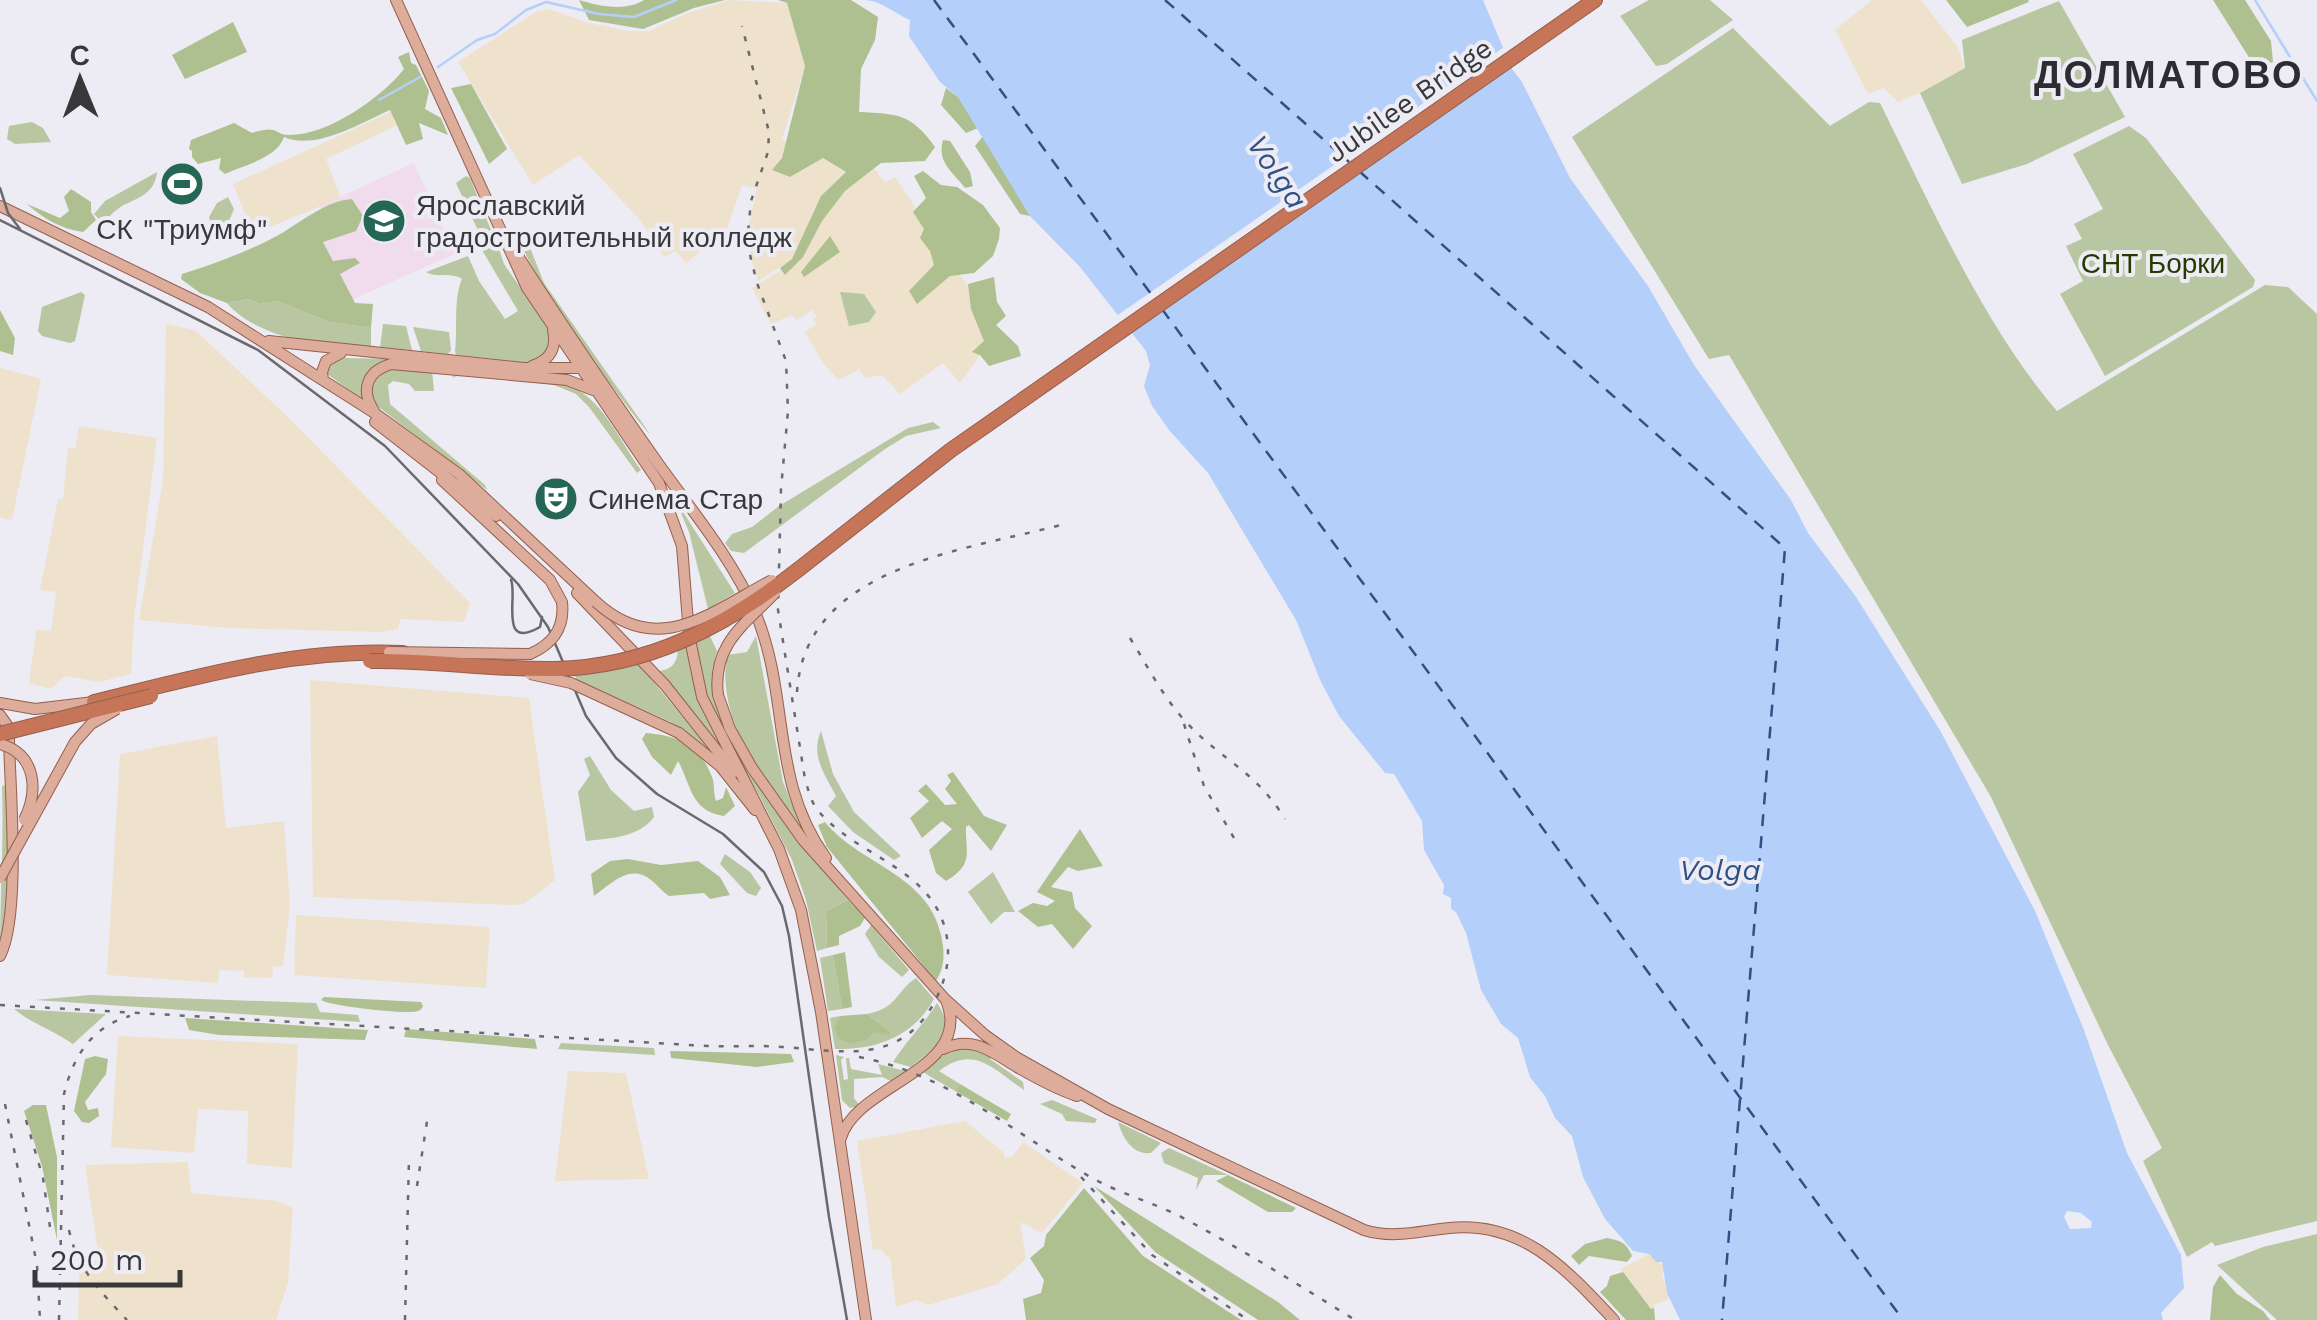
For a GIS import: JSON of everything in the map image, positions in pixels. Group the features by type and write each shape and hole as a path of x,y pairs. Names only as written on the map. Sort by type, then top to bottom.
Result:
{"highway":[{"name":"Jubilee Bridge","path":"977,427 1582,0"},
{"path":"0,726 252,665 389,652 534,660 617,653 703,624 772,580 878,495 1595,0"},
{"path":"0,734 276,669 370,661 552,669 618,662 664,649 706,632 752,605 977,427"}],"main road":[{"path":"396,0 528,288 659,483 669,505 685,564 688,635 702,697 771,831 791,879 809,944 866,1320"},
{"path":"0,206 166,285 376,414 459,474 596,602 626,624 666,630 705,616 772,580"},
{"path":"508,244 706,530 755,611 772,664 794,800 818,847 853,896"},
{"path":"524,368 542,363 550,356 555,346 552,324"},
{"path":"258,338 568,380 598,394"},
{"path":"349,351 326,361 324,381 491,512 642,660 740,780 771,831"},
{"path":"376,414 367,400 366,383 376,370 401,359"},
{"path":"447,364 580,366 599,378"},
{"path":"381,426 550,580 562,602 563,617 556,635 545,647 530,654 389,652"},
{"path":"799,570 736,629 726,644 717,671 718,695 730,729 765,790 803,840 946,1000 1000,1046 1098,1104"},
{"path":"370,661 551,677 642,714 679,733 720,766 771,831"},
{"path":"0,878 80,736 106,714 151,696"},
{"path":"0,703 34,709 94,702"},
{"path":"0,715 7,725 9,739 11,878 7,938 0,956"},
{"path":"0,744 24,759 34,789 30,810 0,859"},
{"path":"841,1149 844,1130 857,1114 946,1042 952,1028 946,1000"},
{"path":"938,1052 960,1044 977,1044 1050,1084 1364,1230 1394,1235 1475,1228 1526,1242 1560,1264 1614,1320"},
{"path":"833,1097 844,1112 857,1114"}],"shaded area":[{"path":"729,0 787,3 805,66 782,140 788,143 775,171 790,177 823,158 843,171 867,174 874,168 885,183 895,177 977,300 992,339 960,383 943,363 900,394 882,375 865,378 859,369 839,380 805,332 816,324 813,319 817,316 812,310 797,320 792,315 771,324 752,288 785,264 758,281 748,229 757,188 742,185 723,240 707,246 686,263 676,251 664,257 639,219 579,155 533,185 458,62 537,11 549,9 589,23 649,31"},
{"path":"1872,0 1921,0 1957,46 1965,68 1898,102 1884,88 1868,94 1835,30"},
{"path":"391,112 396,126 326,159 341,198 253,234 233,184"},
{"name":"Ярославский градостроительный колледж","path":"414,163 455,254 353,299 323,241 333,236 320,206"},
{"path":"166,324 195,330 288,417 470,603 464,622 400,619 398,629 382,632 230,628 139,620 163,480"},
{"path":"0,368 41,379 12,520 0,517"},
{"path":"79,426 157,438 134,619 131,674 99,682 65,676 51,689 29,683 36,630 51,631 56,592 40,590 58,499 63,499 68,448 75,449"},
{"path":"310,680 529,698 555,880 524,904 513,905 313,897"},
{"path":"217,736 226,828 284,821 290,905 283,966 273,967 272,978 244,977 244,971 219,970 218,983 107,975 120,754"},
{"path":"296,915 490,927 486,988 294,975"},
{"path":"118,1036 298,1044 292,1168 247,1164 248,1111 198,1109 194,1153 111,1147"},
{"path":"568,1071 626,1073 649,1179 555,1181"},
{"path":"965,1121 1003,1152 1005,1158 1013,1156 1023,1142 1083,1183 1042,1233 1020,1222 1026,1259 998,1284 928,1305 917,1300 896,1307 890,1257 882,1249 873,1250 857,1141"},
{"path":"188,1162 191,1193 277,1201 293,1208 288,1283 276,1320 78,1320 79,1272 99,1258 85,1165"},
{"path":"1649,1254 1665,1268 1662,1274 1669,1299 1655,1304 1652,1310 1620,1269"}],"green space":[{"path":"579,0 620,7 644,0 725,0 643,29 589,20"},
{"path":"778,0 851,0 878,17 875,40 861,69 859,112 902,118 918,127 935,147 925,161 881,163 845,191 822,221 803,257 785,275 780,268 792,259 821,196 846,172 823,158 790,177 772,170 782,158 805,66 787,3"},
{"path":"1649,0 1710,0 1733,20 1667,64 1656,66 1620,16"},
{"path":"1946,0 2028,0 2029,2 1967,27"},
{"path":"2213,0 2245,0 2271,41 2273,62 2255,67"},
{"path":"2059,1 2125,117 2027,164 1962,184 1920,93 1965,68 1962,40"},
{"path":"233,22 247,52 185,79 172,55"},
{"path":"1733,28 1830,126 1869,102 1880,103 1982,303 2057,411 2265,285 2288,287 2317,314 2317,1221 2215,1246 2212,1242 2187,1257 2143,1161 2162,1148 2108,1045 1991,797 1729,355 1709,359 1572,137"},
{"path":"409,52 411,63 416,65 429,91 425,109 441,118 448,135 419,123 423,139 406,145 390,110 324,138 310,141 284,137 267,156 225,174 219,169 221,158 198,164 192,157 191,140 234,123 252,133 272,130 289,135 336,122 394,80 404,69 398,57"},
{"path":"471,84 507,149 489,164 451,88"},
{"path":"946,88 958,97 978,128 966,133 941,105"},
{"path":"32,122 43,128 51,142 15,144 7,139 9,126"},
{"name":"СНТ Борки","path":"2129,126 2146,138 2255,280 2253,287 2105,376 2060,294 2083,281 2066,246 2082,239 2074,224 2103,209 2073,154"},
{"path":"983,136 1030,216 1020,214 975,146"},
{"path":"943,140 950,141 970,172 973,186 965,188 947,166 942,155"},
{"path":"923,171 941,185 957,187 983,205 1000,228 993,256 974,273 950,276 917,304 909,291 934,265 920,238 924,229 913,212 926,198 914,176"},
{"path":"157,172 155,182 144,195 108,219 99,219 94,214 105,201"},
{"path":"466,176 491,230 481,237 456,183"},
{"path":"71,189 91,202 96,220 83,232 53,222 27,204 60,218 69,211 64,197"},
{"path":"228,197 234,209 227,226 212,230 209,217 217,203"},
{"path":"352,199 363,216 356,231 323,242 333,261 355,258 360,263 340,274 355,303 373,304 371,328 329,322 277,301 260,304 249,299 227,303 200,293 181,279 182,274 226,259 269,240 319,210"},
{"path":"830,236 840,252 804,277 801,272"},
{"path":"521,239 527,240 544,283 650,434 555,304 537,275"},
{"path":"487,241 497,243 504,264 551,332 549,351 532,363 455,352 462,279 426,272 468,256 479,281 505,319 518,311 482,250"},
{"path":"994,277 997,302 1006,316 996,325 1018,346 1021,356 989,366 972,352 984,341 971,309 968,284"},
{"path":"81,292 85,295 75,341 42,336 38,331 42,307"},
{"path":"840,292 864,294 876,312 869,322 849,326"},
{"path":"249,299 260,304 277,301 329,322 371,328 371,346 314,344 273,333 239,315 227,303"},
{"path":"0,310 15,338 13,355 0,351"},
{"path":"383,324 406,326 412,350 380,347"},
{"path":"413,327 449,332 451,350 448,354 421,351"},
{"path":"338,359 396,359 369,372 363,384 364,401 326,373 328,364"},
{"path":"397,368 432,371 434,391 415,391 409,384 393,381 388,385 390,404 487,490 376,405 372,391 375,381"},
{"path":"456,373 565,383 579,390 600,409 641,470 637,473 576,394 554,385 460,375 452,378"},
{"path":"933,422 941,428 906,436 885,449 744,553 731,551 725,543 732,534 752,527 779,506 908,428"},
{"path":"676,501 735,593 708,609 689,532"},
{"path":"710,636 717,651 712,671 714,698 727,733 781,818 848,900 826,911 827,948 817,951 792,860 705,694 694,644"},
{"path":"756,636 783,782 806,839 748,753 729,705 725,681 727,655 747,652"},
{"path":"686,647 696,693 727,758 658,671 672,665 678,650"},
{"path":"638,663 722,765 671,722 577,680 573,672"},
{"path":"821,731 833,774 854,812 901,856 894,860 853,832 828,806 836,796 818,757"},
{"path":"646,733 678,739 694,749 707,765 716,801 723,798 726,787 735,806 724,816 704,809 693,795 678,761 671,775 652,757 642,739"},
{"path":"590,756 611,790 634,811 652,807 654,817 648,824 623,836 586,841 578,792 590,775 584,759"},
{"path":"953,772 984,816 1007,825 991,851 969,825 966,827 965,863 946,881 936,873 929,850 952,829 942,821 922,838 910,818 929,801 918,791 926,784 945,805 957,804 945,789 951,781 947,775"},
{"path":"6,785 9,890 0,951 2,786"},
{"path":"825,822 856,849 908,884 934,914 944,954 936,981 827,847 818,825"},
{"path":"1080,829 1103,866 1078,871 1068,867 1051,887 1072,892 1075,908 1092,926 1073,949 1052,924 1038,927 1018,911 1033,903 1047,906 1055,901 1037,892"},
{"path":"725,854 750,872 761,888 756,896 747,893 720,864"},
{"path":"628,859 661,865 698,861 720,877 730,895 710,899 704,893 669,896 643,875 628,874 594,896 591,874 610,861"},
{"path":"993,872 1015,912 1004,912 991,924 968,892"},
{"path":"848,900 865,918 860,926 839,936 839,945 827,948 826,911"},
{"path":"871,925 909,970 902,977 879,957 865,934"},
{"path":"845,952 852,1007 842,1009 833,955"},
{"path":"833,955 842,1009 828,1011 820,958"},
{"path":"916,978 934,999 915,1023 879,1044 835,1049 830,1018 840,1016 834,1026 890,1031 867,1014 891,1003"},
{"path":"90,995 316,1003 320,1012 358,1015 360,1022 35,1000"},
{"path":"324,997 421,1002 423,1006 411,1012 385,1011 321,1000"},
{"path":"937,1003 945,1023 940,1039 911,1067 893,1062 927,1018"},
{"path":"14,1009 106,1014 73,1044"},
{"path":"867,1014 890,1031 889,1035 873,1032 866,1040 850,1043 839,1039 834,1026 840,1016"},
{"path":"185,1018 368,1030 365,1040 219,1035 189,1030"},
{"path":"406,1029 535,1039 537,1049 404,1037"},
{"path":"561,1043 654,1048 655,1055 558,1049"},
{"path":"973,1047 992,1055 990,1059 1023,1082 1024,1090 993,1068 973,1060 951,1063 939,1071 960,1084 955,1091 921,1071 951,1050"},
{"path":"670,1051 791,1054 794,1062 757,1067 671,1058"},
{"path":"836,1055 844,1057 844,1080 848,1079 846,1058 851,1069 882,1075 878,1064 905,1071 893,1082 882,1077 854,1079 854,1098 860,1106 850,1108 842,1100"},
{"path":"85,1059 108,1059 106,1074 85,1102 88,1110 98,1108 99,1116 89,1123 82,1122 74,1111"},
{"path":"960,1084 1011,1114 1007,1121 955,1091"},
{"path":"1052,1100 1097,1119 1095,1123 1066,1121 1062,1114 1040,1104"},
{"path":"33,1105 46,1105 57,1157 57,1240 42,1166 24,1111"},
{"path":"1118,1122 1161,1143 1151,1153 1139,1151 1126,1139"},
{"path":"1169,1148 1228,1175 1204,1175 1196,1190 1198,1178 1164,1163 1161,1153"},
{"path":"1228,1175 1296,1208 1292,1212 1268,1212 1216,1181"},
{"path":"1094,1186 1278,1302 1300,1320 1258,1320 1155,1252"},
{"path":"1084,1188 1143,1256 1241,1320 1026,1320 1023,1299 1041,1293 1044,1280 1030,1258 1044,1246 1046,1235"},
{"path":"2317,1234 2317,1320 2277,1320 2217,1265 2263,1247"},
{"path":"1607,1238 1628,1248 1632,1256 1627,1262 1589,1256 1579,1265 1571,1256 1585,1244"},
{"path":"1623,1272 1654,1308 1655,1320 1626,1320 1600,1292 1610,1276"},
{"path":"2220,1275 2270,1320 2210,1320 2213,1287"}],"water":[{"name":"Volga","path":"866,0 1483,0 1512,69 1570,178 1648,286 1694,365 1791,500 1808,533 1856,597 1941,732 2035,911 2084,1030 2127,1153 2181,1255 2184,1288 2161,1313 2163,1320 1680,1320 1667,1293 1662,1262 1633,1251 1605,1219 1583,1177 1572,1136 1555,1118 1530,1077 1518,1038 1501,1024 1481,990 1466,933 1424,850 1422,821 1394,774 1385,773 1339,716 1296,620 1208,473 1152,406 1144,386 1150,365 1146,351 1080,267 1030,216 958,97 940,82 909,36 910,20","holes":["2067,1211 2081,1213 2092,1222 2091,1228 2070,1229 2064,1217"]}],"pier":[{"path":"1507,45 1515,63 1129,335 1115,317"}],"waterway":[{"path":"438,67 477,40 495,34 526,10 546,2 634,17 676,0"},
{"path":"2255,0 2317,101"},
{"path":"379,100 420,77"}],"ferry route":[{"path":"934,0 1154,298"},
{"path":"1165,0 1349,162"},
{"path":"1359,171 1785,548 1722,1320"},
{"path":"1162,309 1903,1320"}],"tram line":[{"path":"0,188 8,213 20,229"},
{"path":"0,220 258,350 385,446 518,584 548,627 586,716 616,758 657,794 723,834 764,872 782,906 789,936 847,1320"},
{"path":"511,580 514,627 527,633 540,627 542,617"}],"railway":[{"path":"0,1005 830,1051 891,1044 924,1019 937,997 946,968 947,938 940,915 913,880 837,829 820,813 805,779 778,610 781,489 788,411 786,361 757,283 747,243 751,201 768,152 769,132 742,26"},
{"path":"797,692 807,649 829,615 861,589 899,569 942,554 1068,523"},
{"path":"1130,638 1178,712 1250,777 1285,819"},
{"path":"1184,724 1204,786 1234,838"},
{"path":"59,1320 64,1094 86,1045 104,1028 130,1016"},
{"path":"859,1057 892,1065 952,1091 1094,1179 1185,1219 1355,1320"},
{"path":"5,1104 37,1265 40,1320"},
{"path":"417,1186 428,1115"},
{"path":"26,1120 43,1178 50,1227"},
{"path":"405,1320 409,1159"},
{"path":"1081,1177 1152,1255 1248,1320"},
{"path":"69,1230 84,1268 127,1320"}],"place":[{"name":"СК \"Триумф\"","path":"182,184"},
{"name":"Ярославский градостроительный колледж","path":"384,221"},
{"name":"Синема Стар","path":"556,499"}],"district":[{"name":"ДОЛМАТОВО","path":"2169,75"}]}
